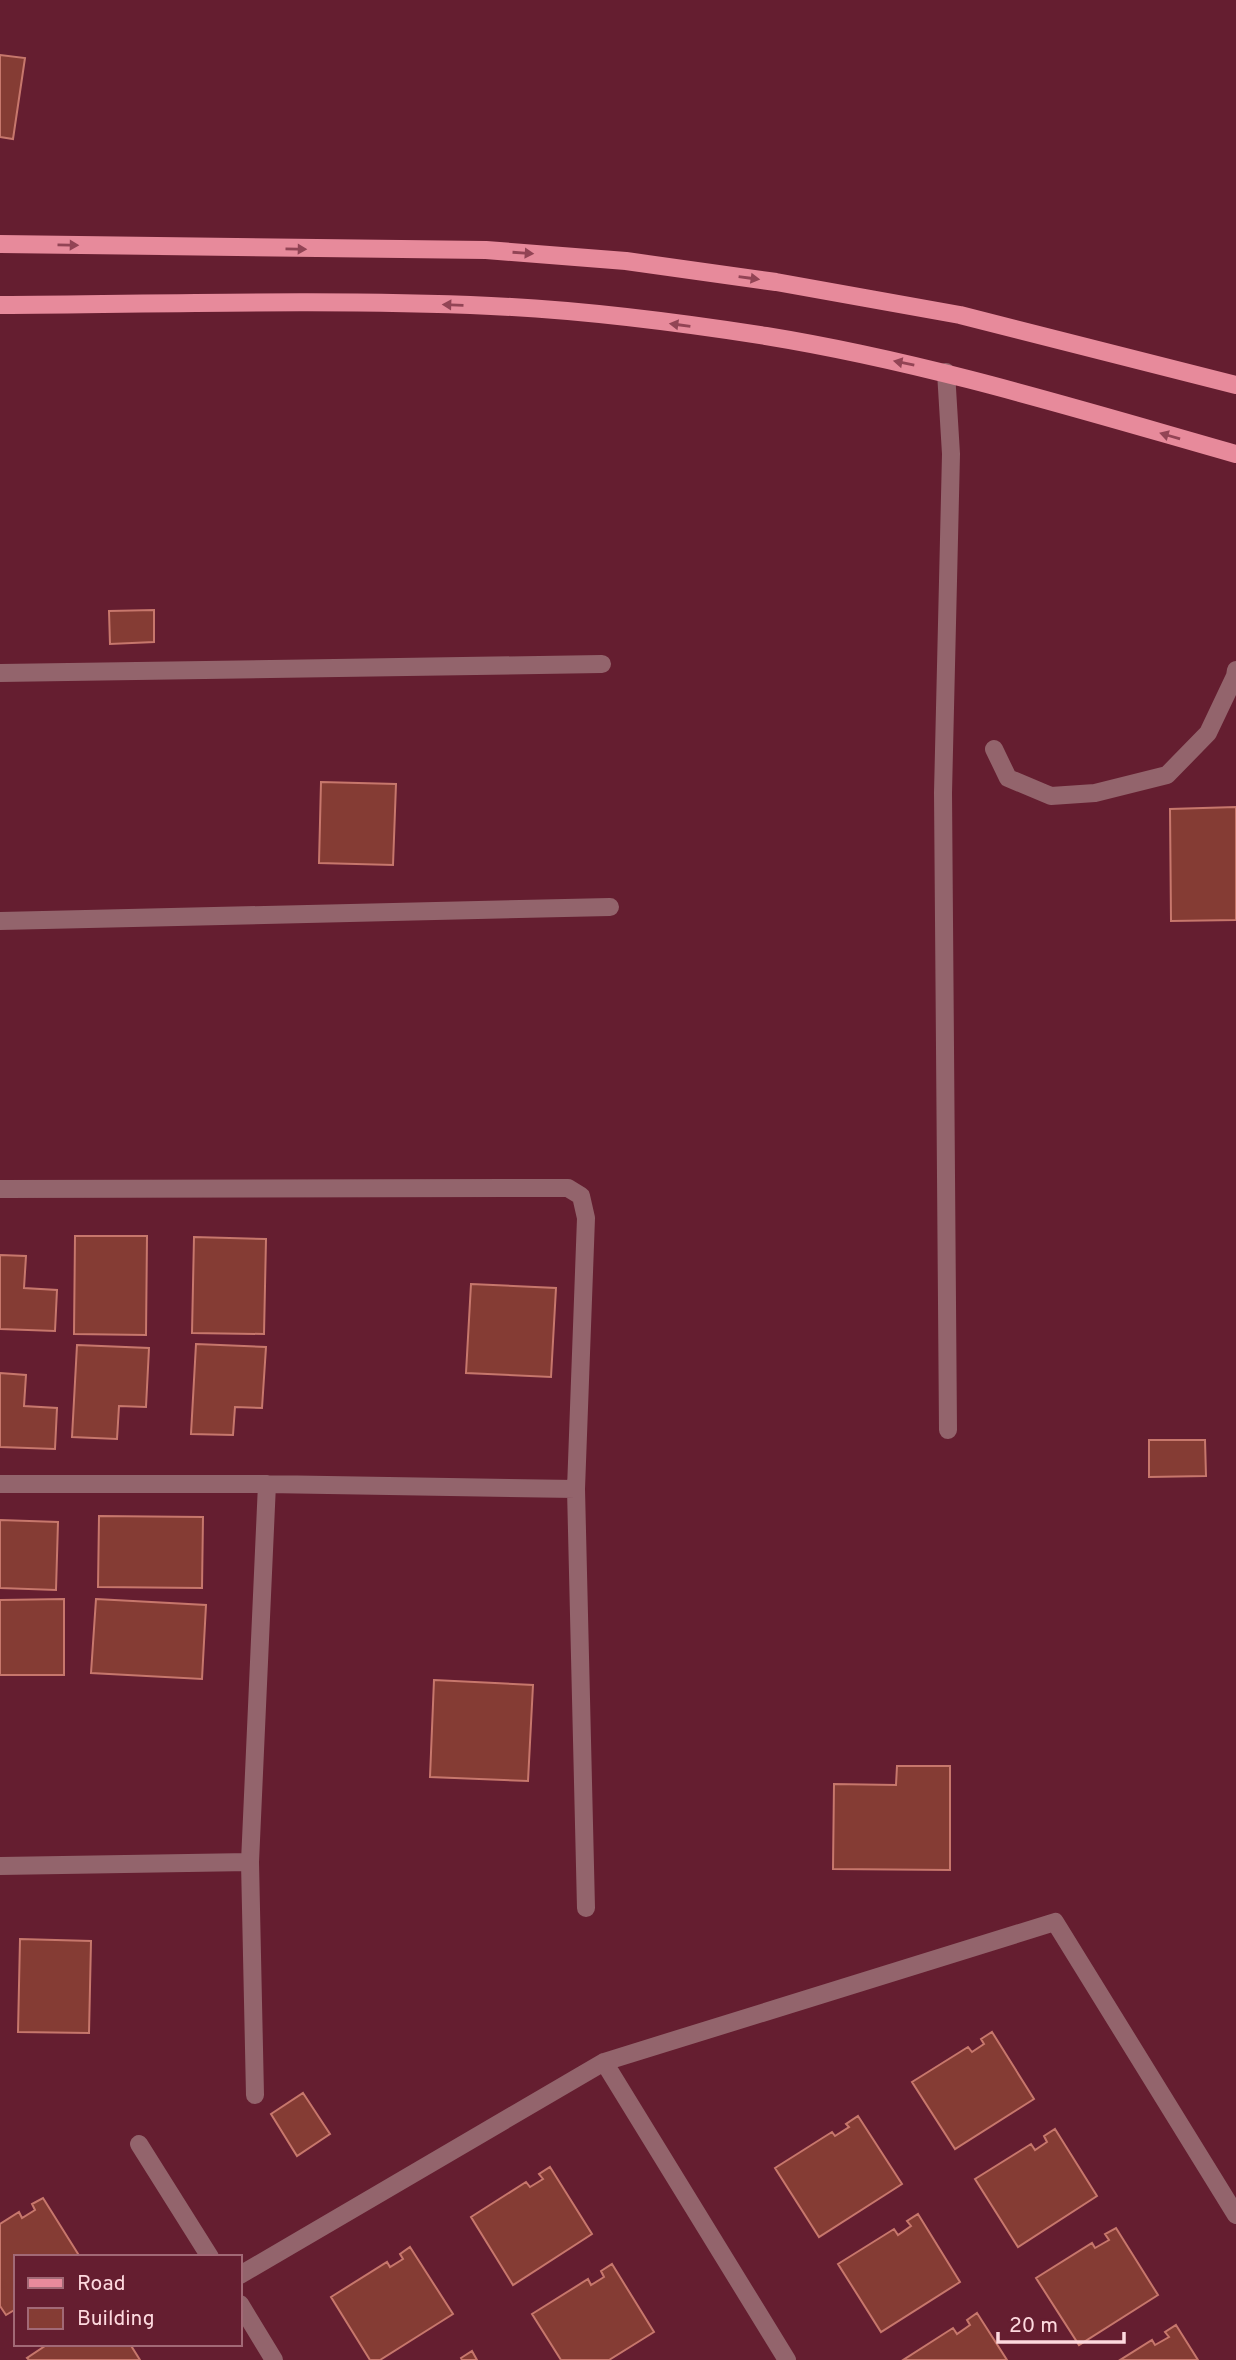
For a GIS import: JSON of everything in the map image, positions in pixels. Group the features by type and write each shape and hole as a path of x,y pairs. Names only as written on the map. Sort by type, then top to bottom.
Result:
{"main road":[{"path":"0,244 486,250 626,261 776,282 960,315 1236,385"},
{"path":"0,304 350,303 494,306 611,316 767,337 946,372 1236,454"}],"street":[{"path":"946,372 951,454 943,793 948,1430"},
{"path":"0,673 602,664"},
{"path":"994,749 1008,778 1051,796 1095,793 1167,775 1208,733 1236,676 1236,670"},
{"path":"0,921 610,907"},
{"path":"0,1189 568,1188 581,1196 586,1218 576,1489 586,1908"},
{"path":"0,1484 267,1484 576,1489"},
{"path":"255,2095 250,1862 267,1484"},
{"path":"0,1866 250,1862"},
{"path":"242,2274 604,2063 1055,1922 1236,2215"},
{"path":"604,2063 787,2360"},
{"path":"139,2144 209,2255"},
{"path":"242,2307 274,2360"}],"building":[{"path":"0,55 25,58 13,139 0,137"},
{"path":"154,610 154,642 110,644 109,611"},
{"path":"321,782 396,784 393,865 319,863"},
{"path":"1236,807 1236,920 1171,921 1170,809"},
{"path":"75,1236 147,1236 146,1335 74,1334"},
{"path":"194,1237 266,1239 264,1334 192,1333"},
{"path":"0,1255 26,1256 24,1288 57,1290 55,1331 0,1329"},
{"path":"471,1284 556,1288 551,1377 466,1373"},
{"path":"196,1344 266,1347 262,1408 235,1407 233,1435 191,1434"},
{"path":"77,1345 149,1348 146,1407 119,1406 117,1439 72,1437"},
{"path":"0,1373 26,1375 24,1406 57,1408 55,1449 0,1447"},
{"path":"1149,1440 1205,1440 1206,1476 1149,1477"},
{"path":"99,1516 203,1517 202,1588 98,1587"},
{"path":"0,1520 58,1522 56,1590 0,1588"},
{"path":"64,1599 64,1675 0,1675 0,1600"},
{"path":"96,1599 206,1605 202,1679 91,1673"},
{"path":"434,1680 533,1685 528,1781 430,1777"},
{"path":"897,1766 950,1766 950,1870 833,1869 834,1784 896,1785"},
{"path":"20,1939 91,1941 89,2033 18,2032"},
{"path":"992,2032 1034,2099 955,2149 912,2082 968,2047 972,2052 984,2044 981,2039"},
{"path":"303,2093 330,2134 297,2156 271,2114"},
{"path":"858,2116 902,2184 819,2237 775,2168 832,2132 835,2136 849,2127 846,2124"},
{"path":"1055,2129 1097,2196 1018,2247 975,2179 1031,2144 1035,2150 1047,2142 1044,2136"},
{"path":"550,2167 592,2234 513,2285 471,2217 526,2182 530,2187 543,2179 539,2174"},
{"path":"43,2198 79,2255 14,2255 14,2310 6,2315 0,2306 0,2224 19,2212 22,2218 35,2210 32,2204"},
{"path":"918,2214 960,2282 881,2332 838,2264 894,2229 898,2235 911,2226 907,2221"},
{"path":"1116,2228 1158,2295 1079,2345 1036,2278 1092,2243 1095,2248 1109,2240 1105,2234"},
{"path":"410,2247 453,2314 380,2360 370,2360 331,2297 387,2262 390,2267 403,2259 400,2254"},
{"path":"612,2264 654,2332 609,2360 561,2360 532,2314 588,2279 591,2285 604,2277 601,2271"},
{"path":"977,2313 1007,2360 903,2360 953,2328 957,2334 970,2325 967,2320"},
{"path":"1176,2325 1198,2360 1120,2360 1152,2340 1155,2345 1169,2337 1165,2332"},
{"path":"45,2346 131,2346 140,2360 29,2360 27,2358"},
{"path":"472,2351 477,2360 462,2360 461,2358"}]}
